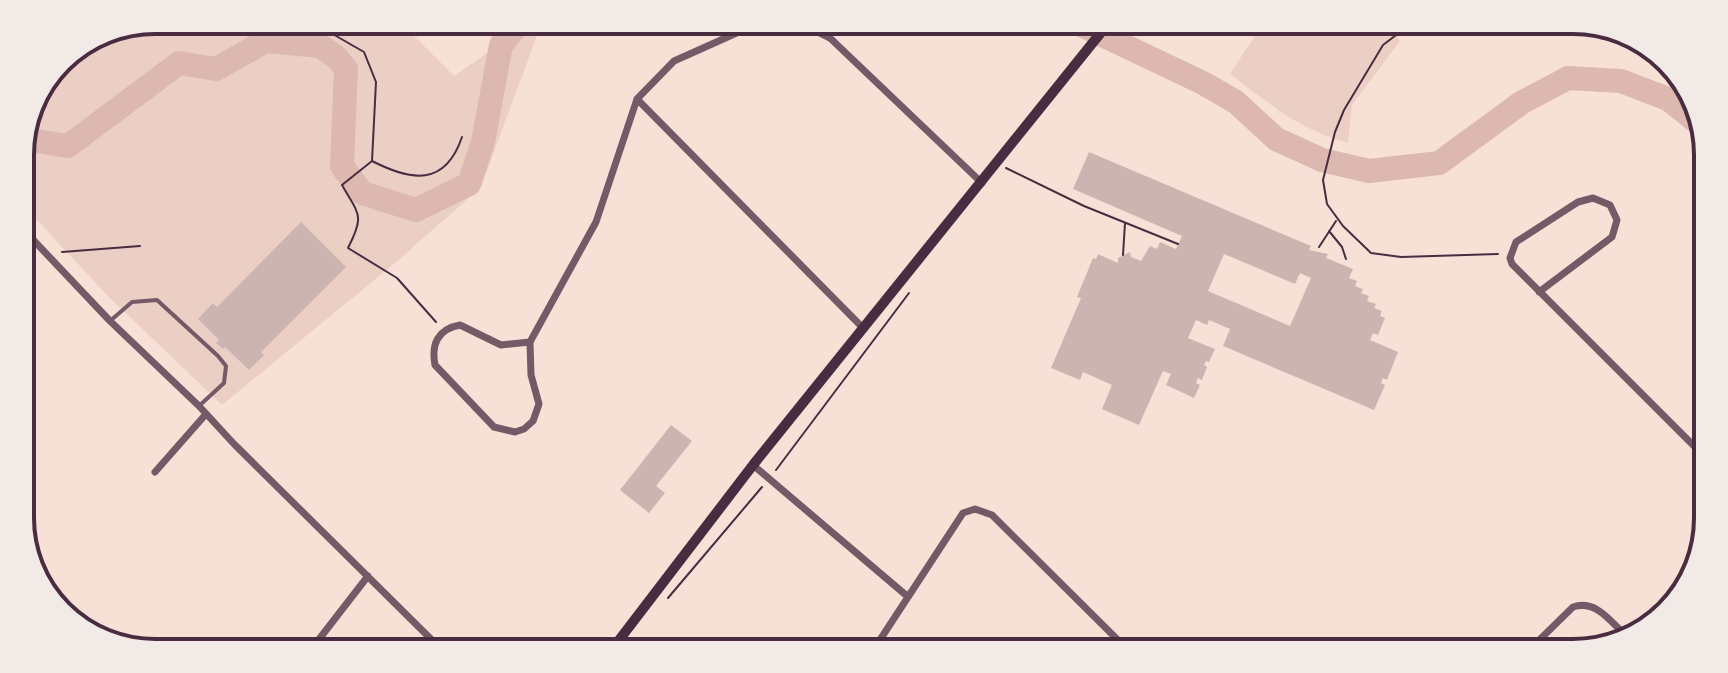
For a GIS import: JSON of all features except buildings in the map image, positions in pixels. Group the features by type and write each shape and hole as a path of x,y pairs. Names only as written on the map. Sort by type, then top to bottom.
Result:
{"main road":[{"path":"621,639 753,465 1100,34"}],"street":[{"path":"530,342 501,345 460,325 443,331 435,342 435,365 494,427 505,431 524,429 538,413 539,404 531,375 530,342 596,222 637,99 674,61 734,34"},
{"path":"822,34 830,38 982,183"},
{"path":"637,99 864,329"},
{"path":"1539,292 1612,237 1617,220 1610,205 1593,198 1578,202 1516,242 1512,264 1539,292 1694,446"},
{"path":"34,241 110,321 431,639"},
{"path":"155,472 206,414"},
{"path":"753,465 907,596"},
{"path":"880,639 963,513 975,509 992,515 1117,639"},
{"path":"319,639 368,576"},
{"path":"1540,639 1573,607 1580,605 1599,610 1620,630"}],"lane":[{"path":"110,321 132,302 157,300 218,356 226,366 224,383 199,406"}],"path":[{"path":"333,34 364,52 376,82 372,161"},
{"path":"1397,34 1383,45 1344,110 1323,180 1327,204 1371,253 1401,257 1512,253"},
{"path":"372,161 398,174 414,177 433,173 456,154 462,137"},
{"path":"372,161 342,185 359,215 358,229 348,248 397,278 443,331"},
{"path":"998,163 1021,177 1178,244"},
{"path":"1319,247 1338,219"},
{"path":"1123,255 1125,222"},
{"path":"1329,231 1342,247 1346,259"},
{"path":"45,253 140,246"},
{"path":"666,600 769,479 915,284"}],"shaded area":[{"path":"155,34 412,34 454,76 515,34 538,34 481,187 395,263 222,405 108,296 34,217 34,147 38,124 54,88 69,69 88,54 131,36"},
{"path":"1256,34 1396,34 1400,41 1352,105 1348,143 1299,123 1230,74"}],"waterway":[{"path":"35,141 68,146 179,63 216,69 266,41 320,46 346,69 342,166 362,193 416,210 469,184 483,142 501,45 510,34"},
{"path":"1100,34 1236,102 1276,139 1322,160 1369,171 1439,163 1521,103 1568,78 1621,81 1668,99 1687,114"}]}
